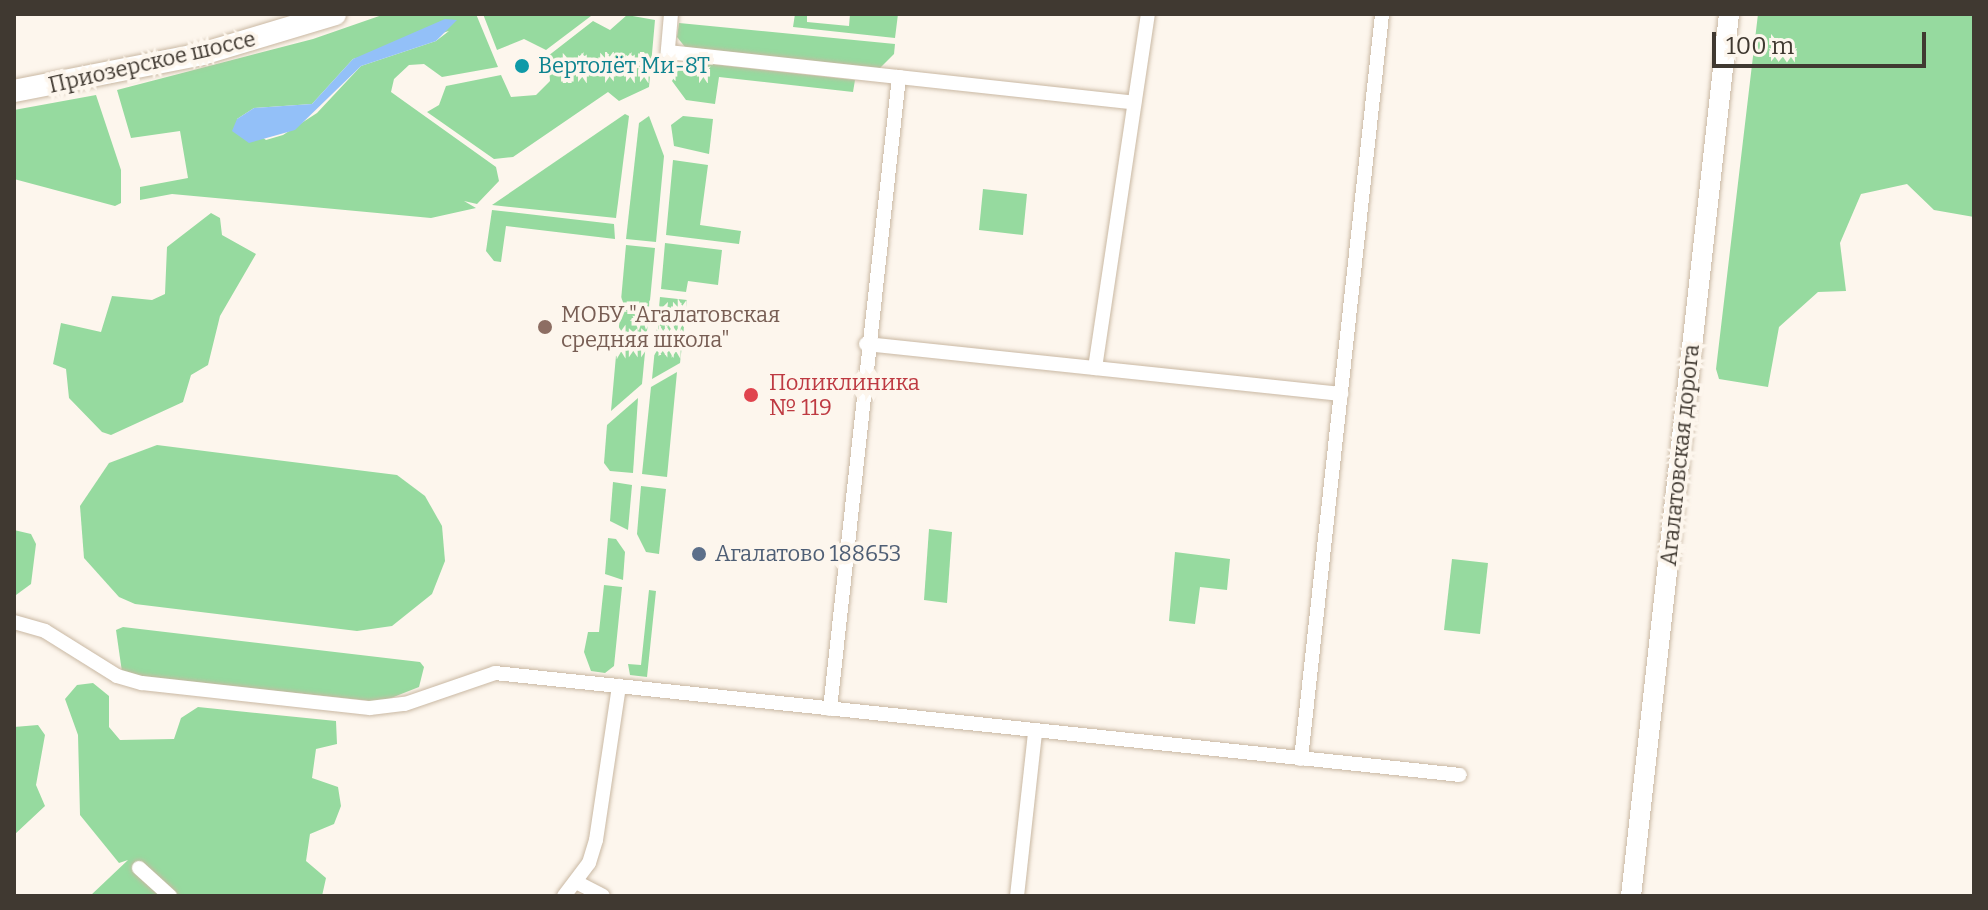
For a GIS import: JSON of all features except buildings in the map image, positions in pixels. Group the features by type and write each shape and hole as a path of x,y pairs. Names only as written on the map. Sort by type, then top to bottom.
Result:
{"main road":[{"name":"Приозерское шоссе","path":"14,91 202,54 335,14"},
{"name":"Агалатовская дорога","path":"1631,896 1729,14"}],"street":[{"path":"671,14 668,52 1134,103"},
{"path":"1095,368 1148,14"},
{"path":"1301,759 1382,14"},
{"path":"830,709 866,344 899,77"},
{"path":"866,344 1341,394"},
{"path":"14,622 45,631 117,676 142,683 370,708 405,704 495,673 1460,775"},
{"path":"564,896 576,882 596,840 619,686"},
{"path":"1017,896 1035,732"},
{"path":"139,868 170,896"},
{"path":"576,882 603,896"}],"green space":[{"path":"385,14 476,14 498,67 442,77 424,64 409,65 394,79 391,92 496,167 499,181 477,204 464,201 476,208 431,218 172,194 140,200 140,187 188,178 180,131 131,138 117,90 313,39","holes":["449,31 436,41 361,66 317,113 283,135 266,140 237,119 254,108 312,104 353,59"]},
{"path":"483,14 591,16 546,50 524,39 497,50"},
{"path":"795,14 807,14 807,22 849,26 850,14 898,14 895,38 793,27"},
{"path":"1758,14 1974,14 1974,217 1934,210 1907,184 1861,194 1840,243 1846,291 1818,292 1779,327 1768,387 1719,379 1716,369"},
{"path":"627,15 655,20 649,87 619,101 608,92 513,157 494,159 427,112 439,105 446,86 501,75 511,97 536,95 550,81 548,56 593,21 610,30"},
{"path":"679,23 895,44 894,54 879,69 685,47 677,37"},
{"path":"692,62 855,80 853,92 719,77 715,104 686,100 672,81 681,65"},
{"path":"96,95 121,170 121,203 115,206 14,179 14,110"},
{"path":"625,114 629,116 616,218 492,205"},
{"path":"649,116 664,156 656,242 626,239 639,123"},
{"path":"683,116 713,119 709,154 674,146 671,125"},
{"path":"673,160 708,165 700,225 741,231 739,244 666,235"},
{"path":"983,189 1027,194 1023,235 979,230"},
{"path":"492,210 614,224 615,239 506,226 501,262 494,261 486,251"},
{"path":"211,213 220,218 222,235 256,254 220,316 208,365 191,375 183,402 111,435 102,432 69,398 66,369 53,364 61,323 101,332 112,296 152,300 165,294 167,247"},
{"path":"665,243 722,250 718,285 688,281 686,292 661,289"},
{"path":"626,245 655,248 642,384 611,411"},
{"path":"660,297 687,300 680,363 652,379"},
{"path":"677,372 667,477 642,474 651,387"},
{"path":"638,398 633,473 610,471 604,463 607,425"},
{"path":"157,445 397,475 425,496 442,526 445,561 432,594 392,626 357,631 135,604 119,597 84,558 80,506 109,463"},
{"path":"613,482 632,485 628,530 610,521"},
{"path":"641,486 666,489 659,554 646,552 637,534"},
{"path":"929,529 952,532 947,603 924,600"},
{"path":"14,530 31,534 36,544 31,584 16,595"},
{"path":"608,538 616,539 625,552 623,580 605,574"},
{"path":"1175,552 1230,559 1227,590 1200,587 1195,624 1169,621"},
{"path":"1452,559 1488,563 1480,634 1444,630"},
{"path":"604,585 622,587 614,666 605,673 591,671 584,652 588,632 599,632"},
{"path":"649,590 656,591 647,677 630,675 628,664 641,665"},
{"path":"123,627 420,662 424,667 419,687 381,702 142,677 122,672 116,630"},
{"path":"93,683 109,696 109,727 120,740 174,739 181,718 198,707 336,721 337,744 316,749 312,778 338,787 341,806 334,824 310,834 306,861 326,878 322,896 90,896 128,860 119,863 80,815 78,735 65,699 77,685"},
{"path":"38,725 45,735 36,785 45,806 14,835 14,727"}],"water":[{"path":"445,19 457,20 436,41 361,66 295,130 249,143 232,131 237,119 254,108 312,104 353,59"}],"place":[{"name":"Вертолёт Ми-8Т","path":"522,66"},
{"name":"МОБУ \"Агалатовская средняя школа\"","path":"545,327"},
{"name":"Поликлиника № 119","path":"751,395"},
{"name":"Агалатово 188653","path":"699,554"}]}
